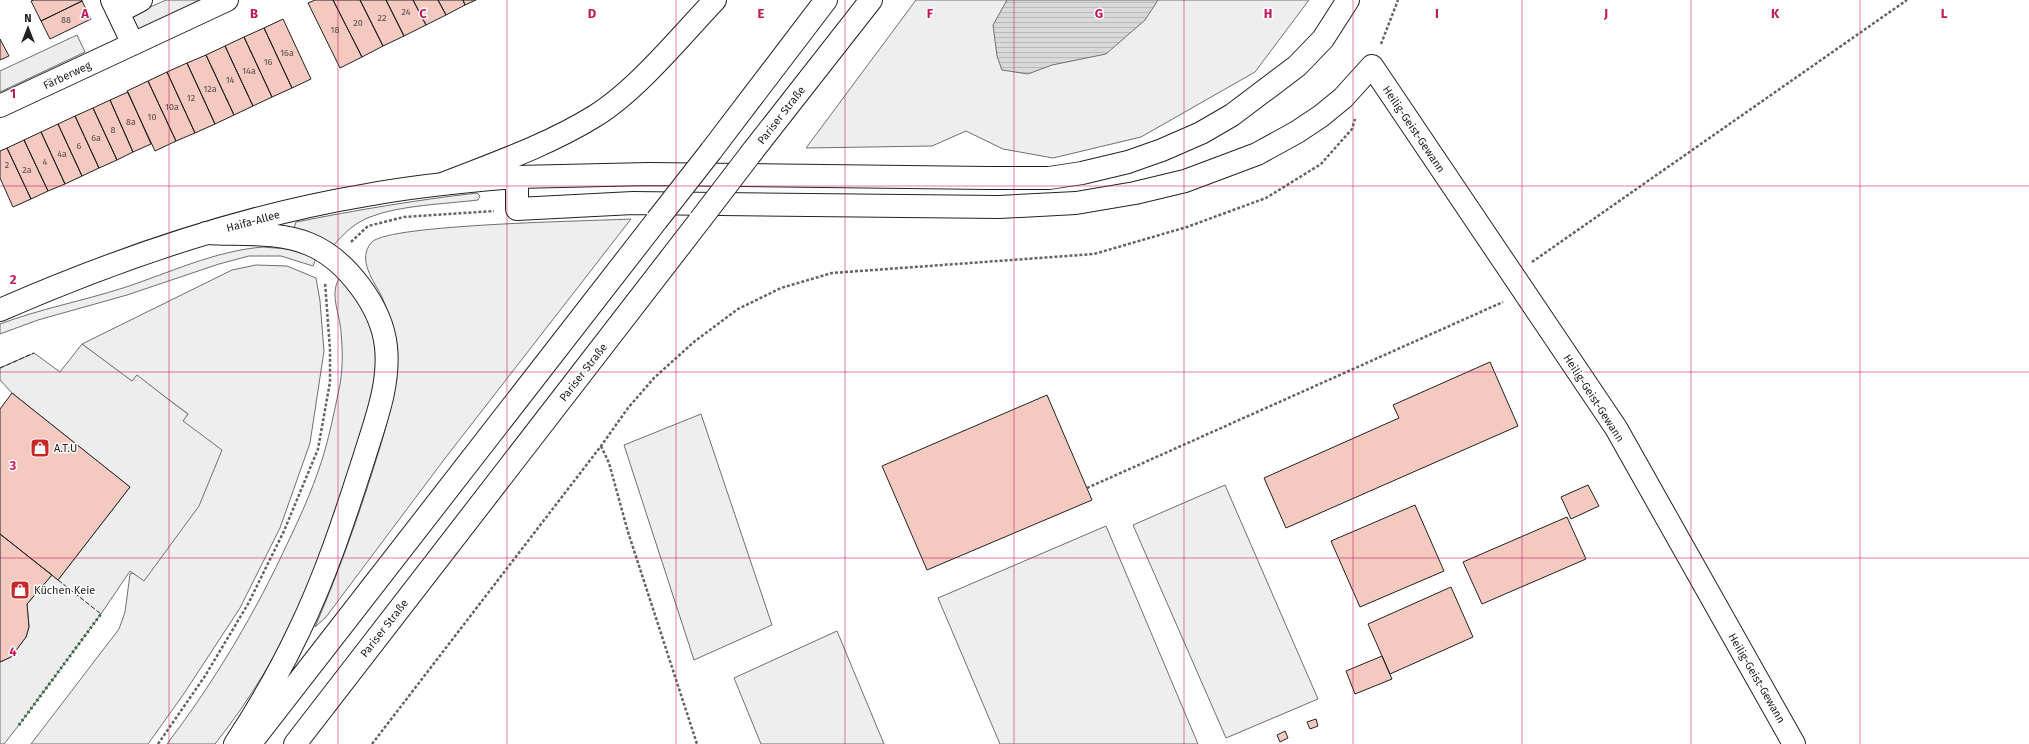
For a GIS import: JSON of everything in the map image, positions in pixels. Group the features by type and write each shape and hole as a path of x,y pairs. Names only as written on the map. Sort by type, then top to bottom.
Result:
{"main road":[{"path":"134,44 115,6 142,0"},
{"name":"Färberweg","path":"0,106 227,0"},
{"path":"445,183 559,136 596,116 631,88 715,0"},
{"path":"250,744 711,151 826,0"},
{"name":"Pariser Straße","path":"295,744 871,0"},
{"name":"Haifa-Allee","path":"0,310 114,264 206,233 272,215 366,195 445,183 517,177 649,174 1050,178 1082,173 1128,162 1162,150 1201,133 1232,115 1297,66 1323,39 1348,0"},
{"path":"517,177 517,209 633,203 999,207 1076,203 1135,194 1185,181 1257,154 1297,132 1321,116 1343,98 1372,66"},
{"name":"Heilig-Geist-Gewann","path":"1372,66 1616,428 1794,744"},
{"path":"206,233 266,236 295,240 314,246 334,259 369,299 383,329 386,348 386,371 380,406 350,503 329,559 298,633 235,744"}],"path":[{"path":"1372,66 1398,0"},
{"path":"1087,488 1518,284 1907,0"},
{"path":"372,744 601,446 628,408 649,384 695,341 738,309 781,288 832,273 1094,254 1187,227 1266,198 1321,164 1352,129 1356,115"},
{"path":"158,744 205,676 248,604 284,531 318,449 330,382 330,350 324,288 326,273 334,259 368,226 404,217 517,209"},
{"path":"601,446 609,463 626,526 697,744"}],"shaded area":[{"path":"166,0 206,0 138,33 130,16"},
{"path":"916,0 1309,0 1255,72 1141,137 1053,158 1003,149 966,131 932,146 806,148"},
{"path":"1007,0 1158,0 1145,20 1106,54 1052,65 1028,74 1002,70 997,56 993,25"},
{"path":"77,35 85,52 0,92 0,71"},
{"path":"477,193 480,196 478,200 409,207 370,217 350,228 334,245 322,238 294,228 296,222 364,209"},
{"path":"631,219 446,457 326,617 315,627 338,570 366,493 384,434 393,396 395,369 394,338 385,304 371,277 366,263 368,249 372,242 386,236 452,227"},
{"path":"263,247 288,249 316,258 313,266 281,256 249,256 219,264 127,295 38,320 0,334 0,324 15,319 123,288 209,258 245,249"},
{"path":"256,265 287,266 316,278 320,301 324,351 310,443 280,528 240,608 183,695 148,744 31,744 119,629 125,612 130,574 133,573 144,580 183,420 188,414 137,376 132,382 82,344 232,270"},
{"path":"341,276 352,286 368,318 376,339 376,374 370,407 316,568 283,640 263,675 215,744 167,744 202,696 249,620 276,567 313,484 327,443 341,379 342,340 335,289"},
{"path":"82,344 132,381 137,375 188,414 183,421 222,450 199,506 144,581 130,571 101,614 19,725 4,744 0,744 0,662 11,657 26,637 29,627 27,604 52,575 58,580 130,487 12,393 0,380 0,368 34,353 60,372"},
{"path":"701,414 772,625 694,660 624,445"},
{"path":"1225,485 1318,699 1226,738 1133,525"},
{"path":"1106,526 1198,744 1000,744 938,598"},
{"path":"837,631 884,744 761,744 734,678"}],"building":[{"path":"315,0 333,0 362,57 340,68 308,3"},
{"path":"333,0 360,0 383,46 362,57"},
{"path":"360,0 386,0 404,36 383,46"},
{"path":"386,0 413,0 426,25 404,36"},
{"path":"413,0 438,0 446,15 426,25"},
{"path":"438,0 463,0 465,5 446,15"},
{"path":"463,0 476,0 465,5"},
{"path":"31,1 82,1 41,21"},
{"path":"82,1 91,19 50,39 41,21"},
{"path":"283,19 311,79 292,88 264,28"},
{"path":"264,28 292,88 272,97 244,37"},
{"path":"244,37 272,97 253,106 225,46"},
{"path":"0,39 9,56 0,60"},
{"path":"225,46 253,106 234,115 206,55"},
{"path":"206,55 234,115 215,124 187,63"},
{"path":"187,63 215,124 195,133 167,72"},
{"path":"167,72 195,133 176,141 148,81"},
{"path":"148,81 176,141 155,151 127,91"},
{"path":"128,92 151,144 133,152 110,100"},
{"path":"110,100 133,152 117,160 93,108"},
{"path":"93,108 117,160 99,168 75,116"},
{"path":"75,116 99,168 82,176 58,124"},
{"path":"58,124 82,176 65,184 41,132"},
{"path":"41,132 65,184 48,191 24,140"},
{"path":"24,140 48,191 31,199 7,148"},
{"path":"7,148 31,199 13,207 0,178 0,151"},
{"path":"1490,362 1518,426 1286,528 1264,478 1399,418 1393,405"},
{"name":"A.T.U","path":"12,393 130,487 58,580 0,534 0,409"},
{"path":"1047,395 1092,500 927,570 882,466"},
{"path":"1588,485 1599,506 1571,519 1561,497"},
{"path":"1415,505 1444,571 1360,607 1331,541"},
{"path":"1567,517 1586,559 1482,604 1463,562"},
{"name":"Küchen Keie","path":"0,534 52,575 27,604 29,627 26,637 11,657 0,662"},
{"path":"1451,587 1473,637 1390,674 1368,624"},
{"path":"1382,656 1392,679 1355,694 1346,671"},
{"path":"1316,719 1318,726 1310,729 1307,722"},
{"path":"1285,731 1288,738 1280,742 1277,735"}],"hedge":[{"path":"19,725 101,614"}],"fence":[{"path":"0,368 34,353"},
{"path":"58,580 101,614"}],"place":[{"name":"A.T.U","path":"40,448"},
{"name":"Küchen Keie","path":"20,590"}]}
